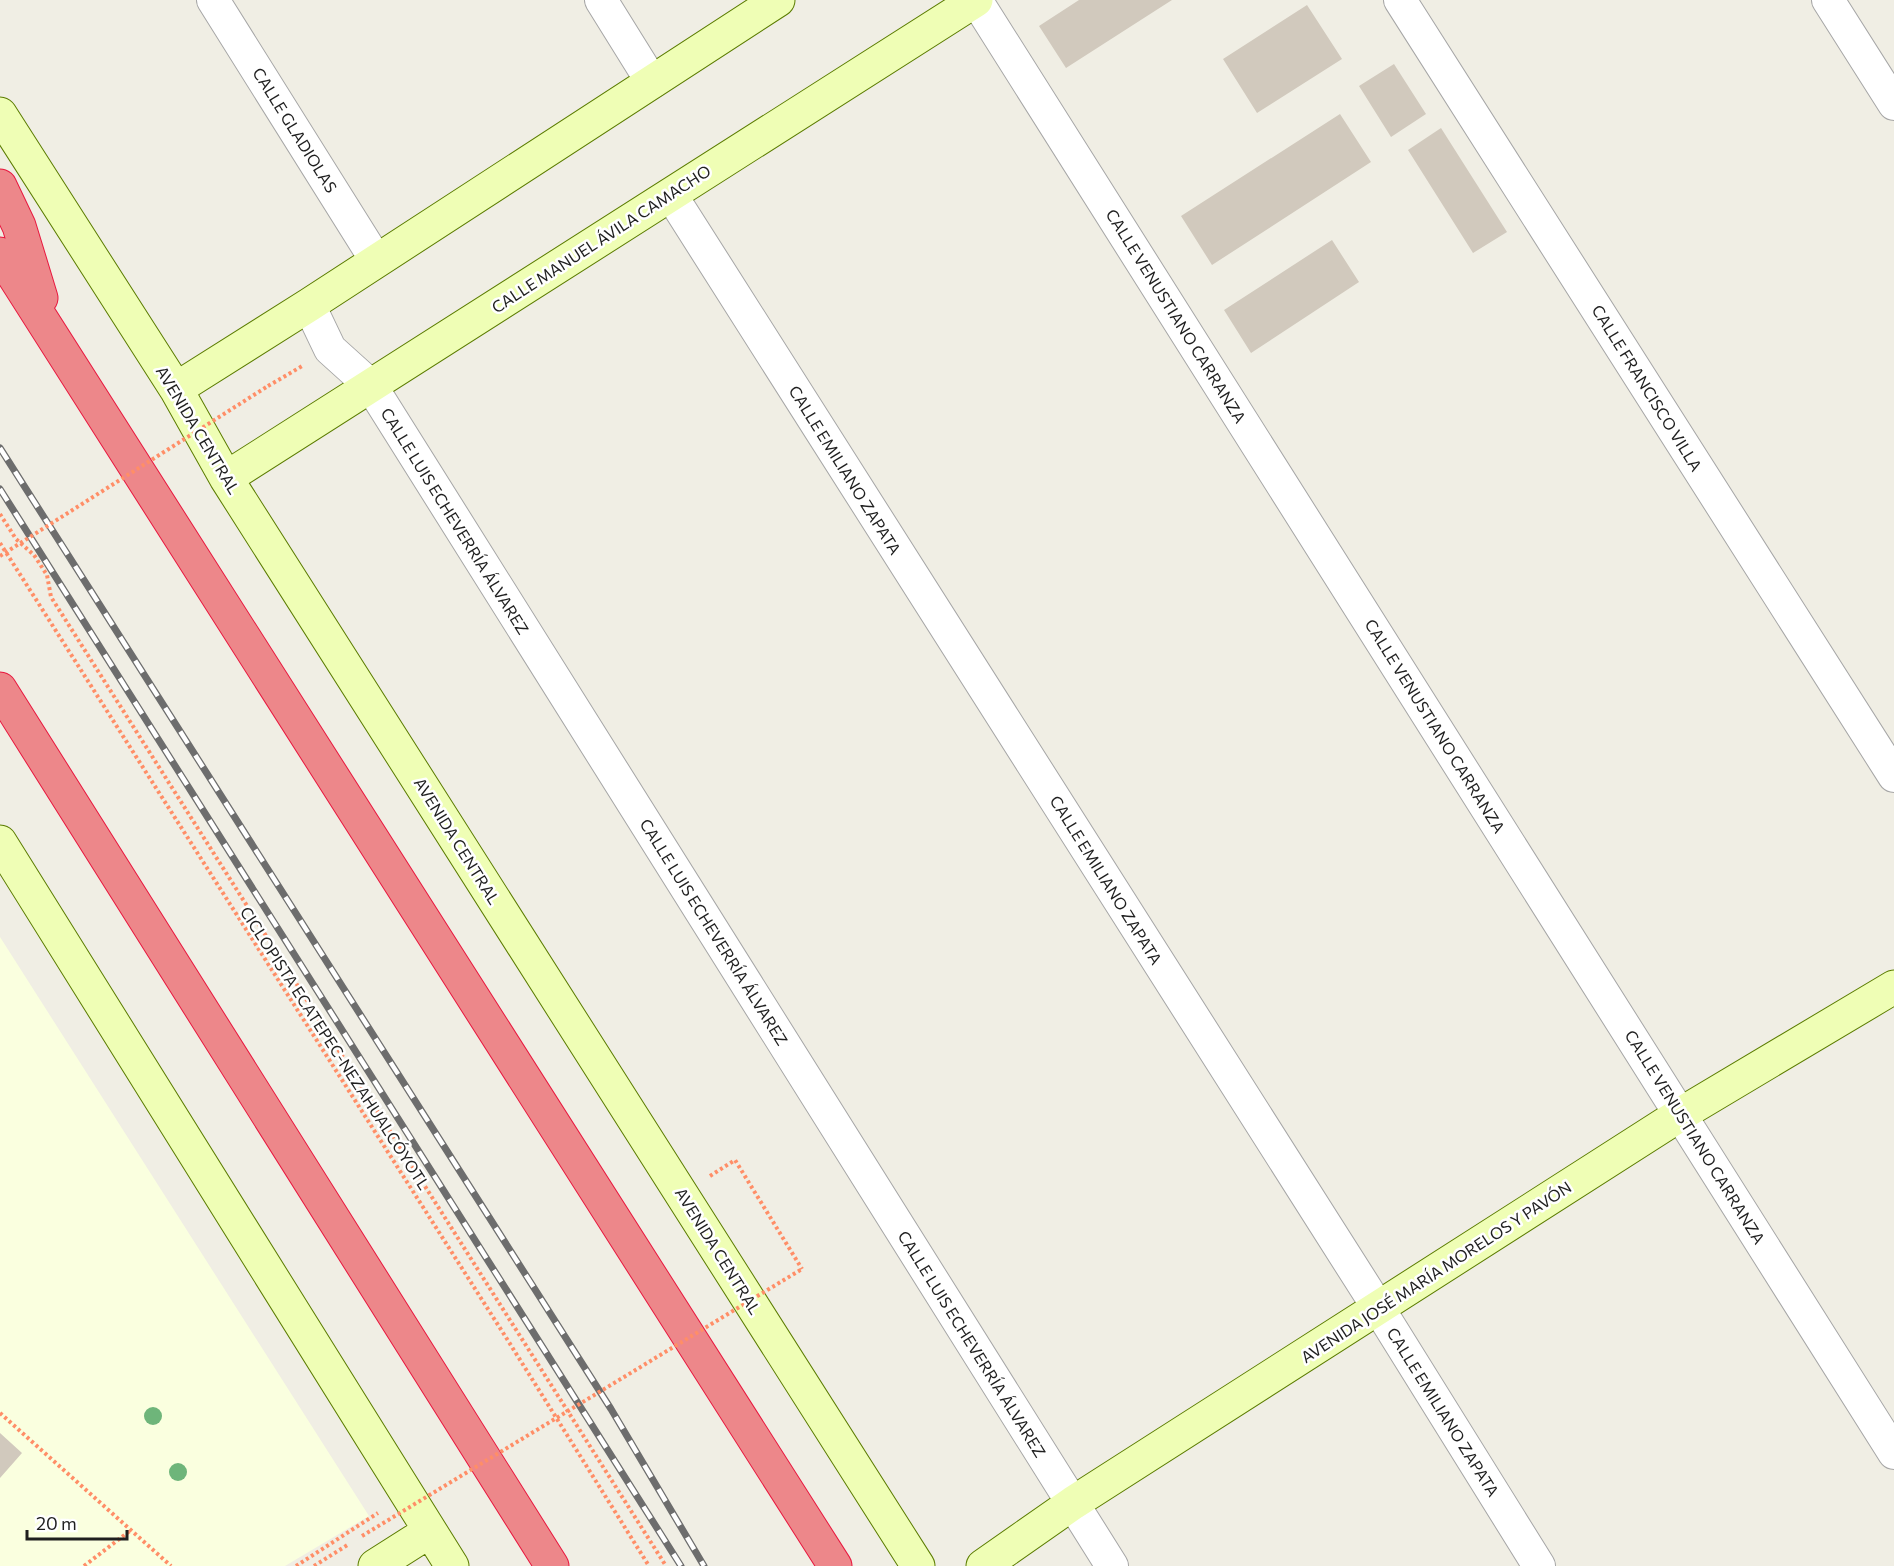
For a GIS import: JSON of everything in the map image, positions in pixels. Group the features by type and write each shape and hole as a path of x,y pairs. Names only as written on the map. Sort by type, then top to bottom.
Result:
{"highway":[{"path":"0,186 19,226 52,337"},
{"path":"0,254 835,1566"},
{"path":"0,689 551,1566"}],"street":[{"name":"CALLE GLADIOLAS","path":"213,0 376,260"},
{"path":"601,0 652,82"},
{"path":"176,389 778,0"},
{"name":"CALLE MANUEL ÁVILA CAMACHO","path":"226,478 976,0"},
{"name":"CALLE VENUSTIANO CARRANZA","path":"976,0 1894,1453"},
{"name":"CALLE FRANCISCO VILLA","path":"1400,0 1894,776"},
{"path":"1828,0 1894,104"},
{"name":"AVENIDA CENTRAL","path":"0,114 176,389 226,478 918,1566"},
{"name":"CALLE EMILIANO ZAPATA","path":"671,195 1379,1309 1539,1566"},
{"name":"CALLE LUIS ECHEVERRÍA ÁLVAREZ","path":"309,305 330,349 371,386 1112,1566"},
{"path":"0,842 452,1566"},
{"name":"AVENIDA JOSÉ MARÍA MORELOS Y PAVÓN","path":"983,1566 1073,1503 1681,1114 1894,987"},
{"path":"375,1566 430,1531"}],"path":[{"path":"0,556 330,349"},
{"path":"0,514 16,539 34,555 47,575 51,597 666,1566"},
{"name":"CICLOPISTA ECATEPEC-NEZAHUALCÓYOTL","path":"0,543 495,1319 649,1566"},
{"path":"314,1566 802,1269 735,1160 681,1194"},
{"path":"0,1413 171,1566"},
{"path":"296,1566 378,1513"},
{"path":"84,1566 131,1530"}],"shaded area":[{"path":"0,937 369,1516 285,1566 0,1566"}],"building":[{"path":"1079,0 1172,0 1066,68 1039,26"},
{"path":"1307,5 1342,59 1257,113 1223,59"},
{"path":"1394,64 1426,114 1391,137 1359,86"},
{"path":"1340,114 1371,162 1212,265 1181,216"},
{"path":"1441,128 1507,232 1473,253 1408,150"},
{"path":"1332,240 1359,282 1251,353 1224,310"},
{"path":"0,1433 22,1453 0,1478"}],"railway":[{"path":"0,448 611,1409 704,1566"},
{"path":"0,489 681,1566"}]}
